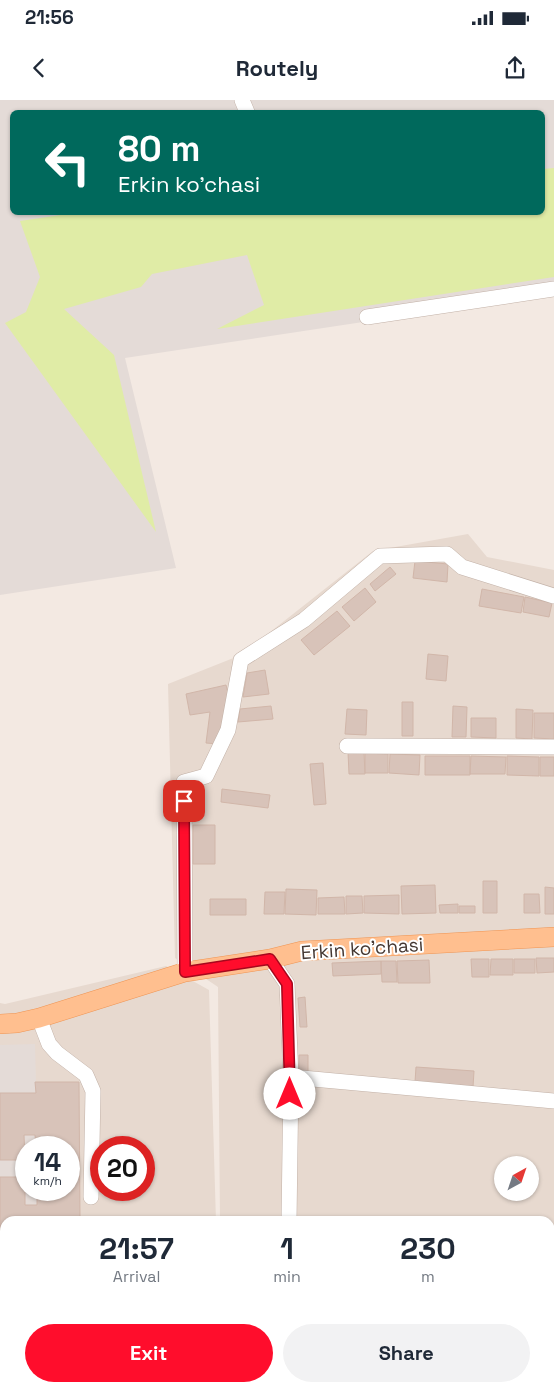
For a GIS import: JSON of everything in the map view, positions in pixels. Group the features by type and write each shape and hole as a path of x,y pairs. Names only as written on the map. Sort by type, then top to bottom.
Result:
{"main road":[{"name":"Erkin ko'chasi","path":"0,1024 17,1023 39,1018 185,972 270,959 302,950 554,937"}],"street":[{"path":"368,317 554,288"},
{"path":"185,972 184,782 206,776 228,730 241,660 304,620 380,556 447,554 462,567 554,596"},
{"path":"347,746 554,747"},
{"path":"270,959 287,984 290,1077 289,1216"},
{"path":"39,1018 49,1044 57,1053 86,1075 93,1091 92,1136"},
{"path":"290,1077 554,1101"}],"shaded area":[{"path":"0,100 554,100 554,293 125,358 176,568 0,595"},
{"path":"468,534 487,557 554,570 554,1216 220,1216 218,987 175,958 168,684 241,655 373,551"},
{"path":"166,966 209,990 216,1216 0,1216 0,1003 5,1004"},
{"path":"35,1044 36,1082 79,1082 79,1136 15,1136 15,1201 80,1201 80,1216 0,1216 0,1045"}],"green space":[{"path":"554,168 554,277 217,329 264,305 247,255 152,274 141,287 64,309 114,355 156,532 5,323 26,312 40,277 20,221 61,215 545,215 545,169"}],"building":[{"path":"415,561 448,564 447,582 413,578"},
{"path":"390,567 396,574 375,591 370,584"},
{"path":"365,588 376,602 354,621 342,607"},
{"path":"482,589 524,597 521,613 479,606"},
{"path":"525,597 552,603 549,617 523,612"},
{"path":"337,611 350,626 314,655 301,640"},
{"path":"428,654 448,656 446,681 426,679"},
{"path":"265,670 269,694 243,697 247,673"},
{"path":"226,685 230,701 219,744 206,743 210,712 190,715 186,694"},
{"path":"402,702 413,702 413,736 402,736"},
{"path":"271,706 273,719 238,722 240,709"},
{"path":"453,706 467,707 466,737 452,737"},
{"path":"347,709 367,710 366,735 345,734"},
{"path":"516,709 533,710 532,739 516,738"},
{"path":"534,713 554,713 554,739 534,738"},
{"path":"471,718 496,718 496,738 471,737"},
{"path":"348,752 364,753 365,774 349,774"},
{"path":"365,753 388,754 388,773 365,773"},
{"path":"390,754 420,755 419,775 389,773"},
{"path":"425,756 470,756 470,775 425,775"},
{"path":"471,756 506,757 505,774 470,774"},
{"path":"507,756 539,757 539,776 507,775"},
{"path":"540,757 554,757 554,776 540,776"},
{"path":"323,763 326,804 314,805 310,764"},
{"path":"222,789 270,795 268,808 221,802"},
{"path":"193,825 215,825 215,864 193,864"},
{"path":"483,881 497,881 497,913 483,913"},
{"path":"435,885 436,913 402,914 401,886"},
{"path":"545,887 554,888 554,914 545,914"},
{"path":"286,889 317,890 316,915 285,914"},
{"path":"265,892 285,892 284,914 264,914"},
{"path":"524,894 539,894 540,913 524,913"},
{"path":"399,895 399,914 364,913 364,896"},
{"path":"346,896 362,896 363,913 346,914"},
{"path":"344,897 345,914 318,914 318,898"},
{"path":"210,899 246,899 246,915 210,915"},
{"path":"458,904 458,913 440,913 439,905"},
{"path":"459,906 475,906 475,913 459,913"},
{"path":"536,958 554,958 554,972 537,973"},
{"path":"471,959 489,959 489,977 472,977"},
{"path":"491,959 513,959 513,975 490,975"},
{"path":"514,959 535,959 535,973 514,973"},
{"path":"429,960 430,983 398,983 397,961"},
{"path":"381,961 381,974 333,976 332,963"},
{"path":"381,961 396,961 397,982 382,982"},
{"path":"305,997 307,1027 300,1027 298,998"},
{"path":"299,1055 308,1055 308,1072 299,1072"},
{"path":"416,1067 474,1071 473,1087 415,1082"},
{"path":"35,1082 79,1082 79,1136 15,1136 15,1160 0,1160 0,1093 36,1093"},
{"path":"0,1177 15,1177 15,1201 25,1201 25,1205 37,1205 37,1201 80,1201 80,1216 0,1216"}],"route":[{"path":"184,801 185,972 270,959 287,984 290,1094"}]}
